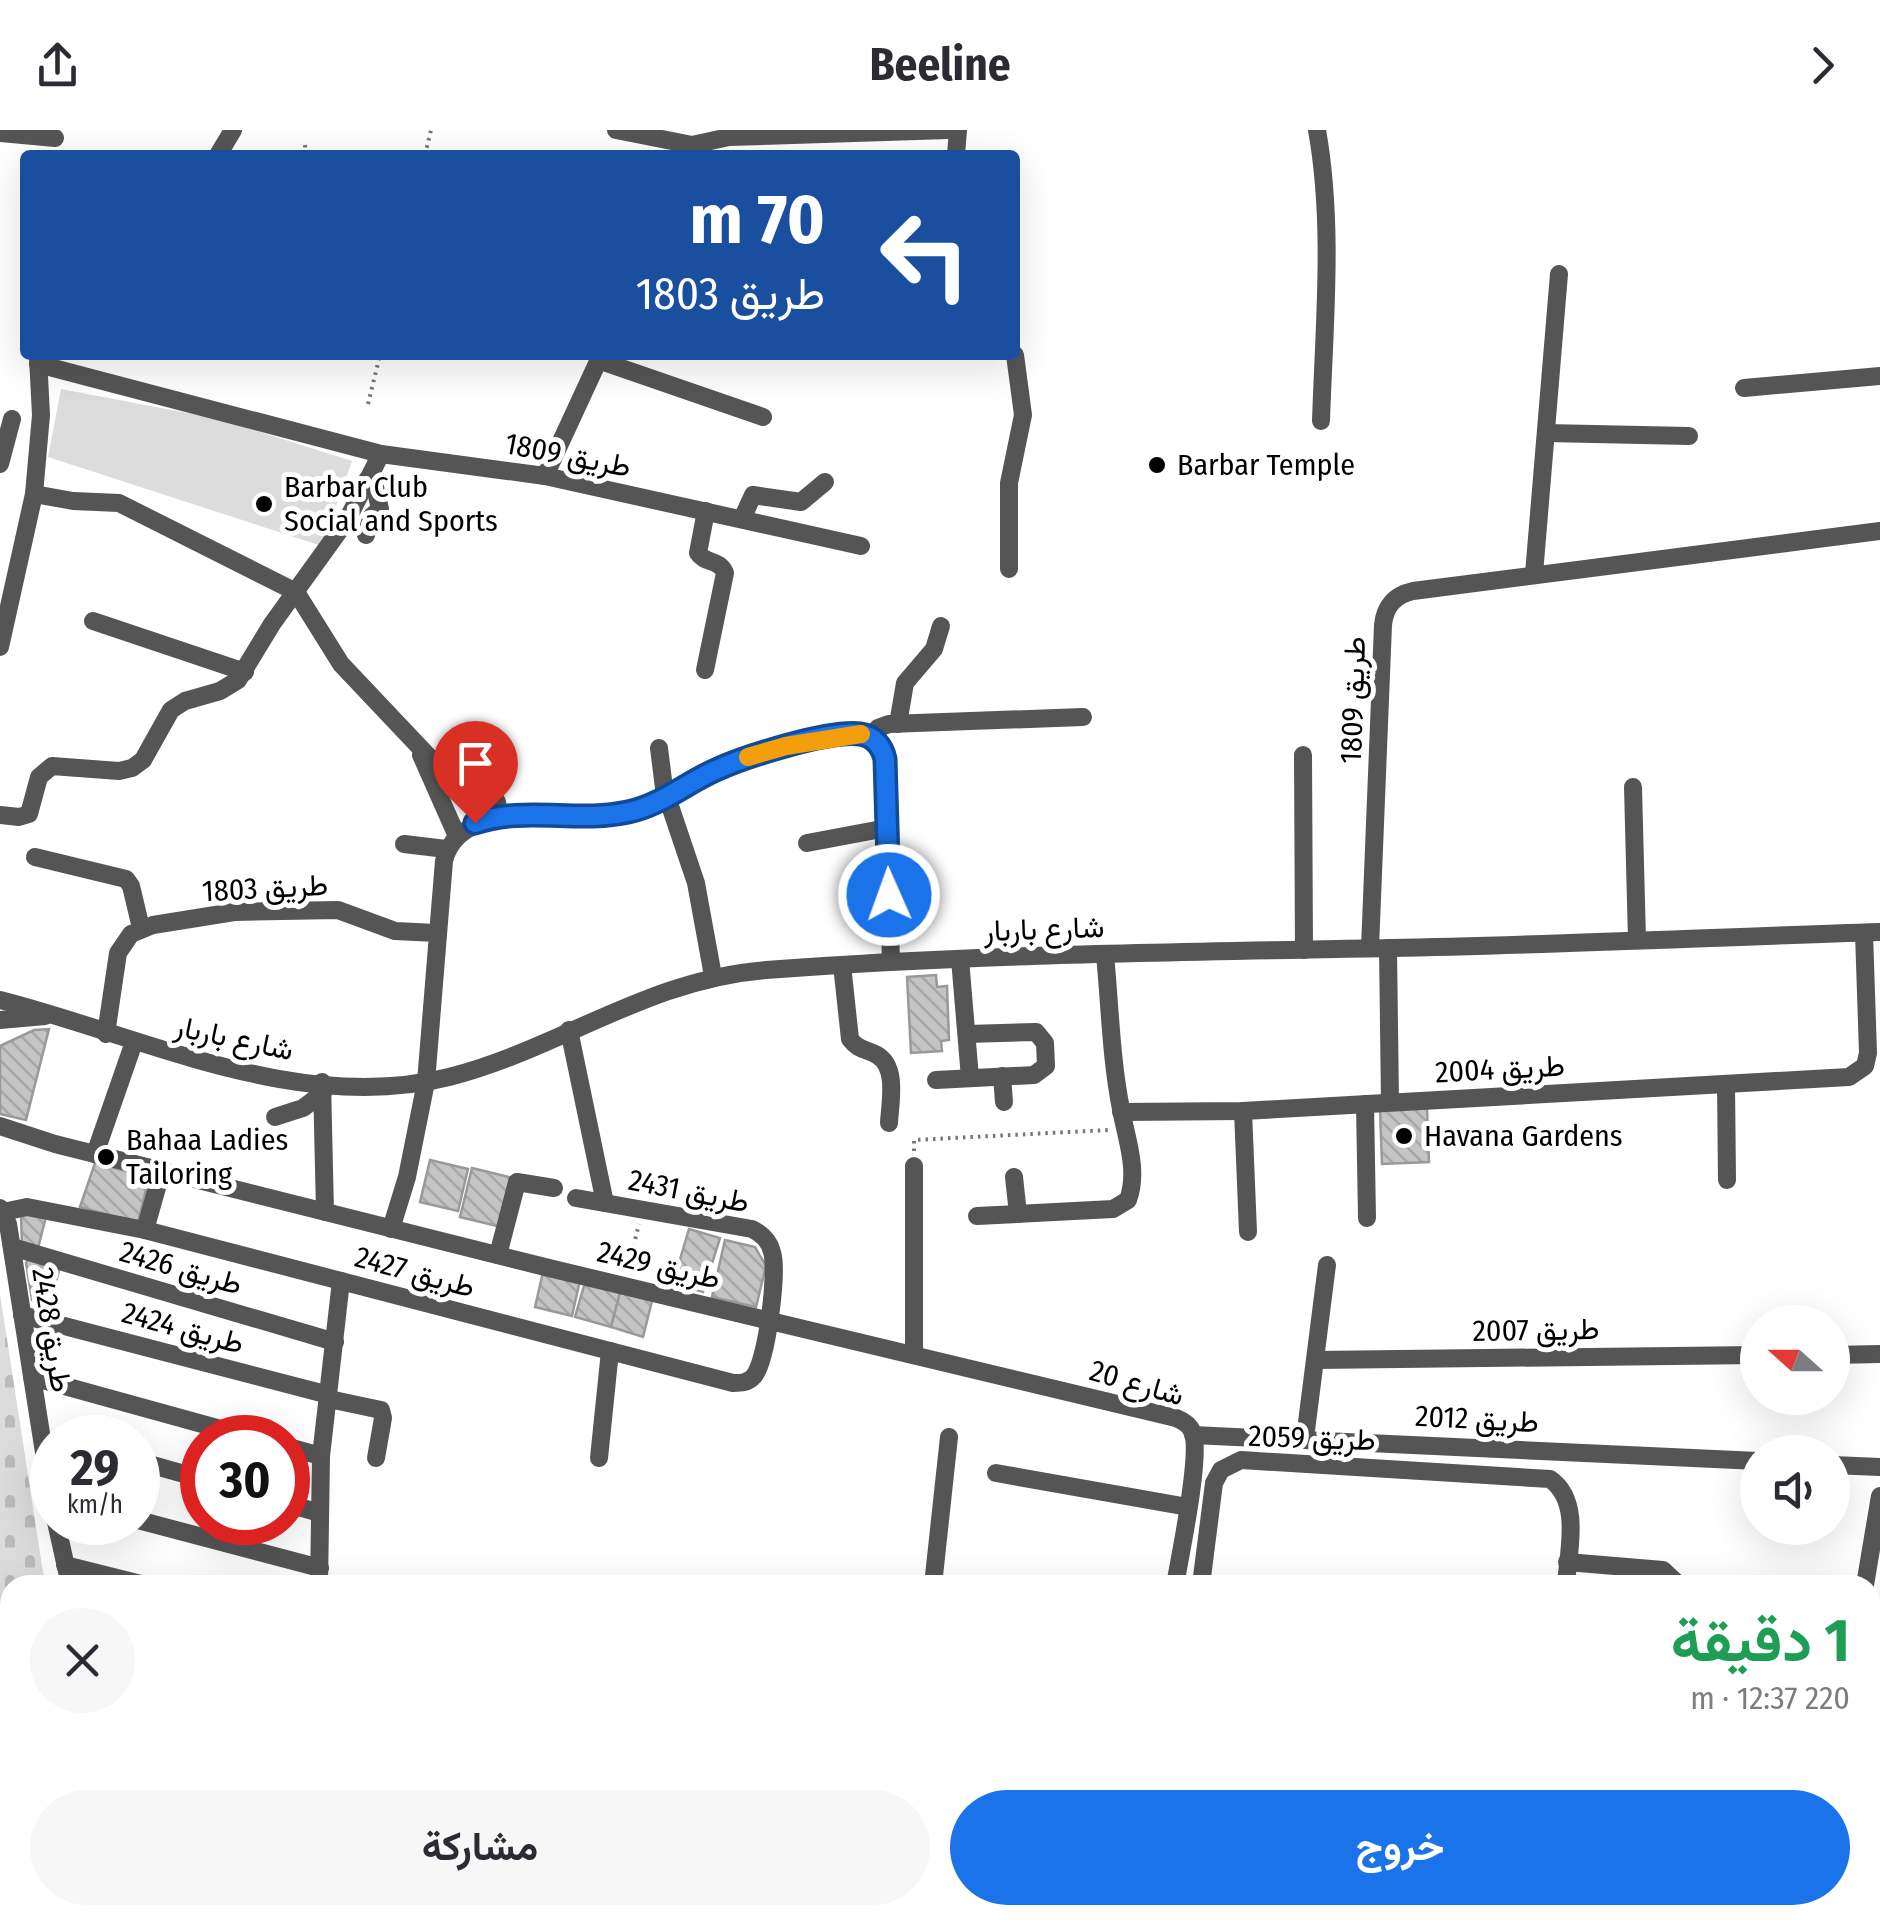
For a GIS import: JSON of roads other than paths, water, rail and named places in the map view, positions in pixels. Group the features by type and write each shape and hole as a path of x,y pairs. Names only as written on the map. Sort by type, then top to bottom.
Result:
{"street":[{"path":"616,130 691,150 730,134 948,130"},
{"path":"1317,130 1323,162 1325,266 1322,422"},
{"path":"0,133 55,141"},
{"path":"1534,574 1558,274"},
{"path":"0,647 34,494 40,419 38,360"},
{"name":"طريق 1809","path":"38,360 382,454 544,476 861,546"},
{"path":"544,476 599,360"},
{"path":"606,360 763,417"},
{"path":"1009,569 1010,483 1023,415 1015,360"},
{"path":"1744,388 1880,376"},
{"path":"0,464 4,415 40,419"},
{"path":"1546,433 1689,436"},
{"path":"0,815 29,814 39,777 52,766 119,771 132,768 143,760 166,717 185,701 230,686 244,672 262,638 346,520 382,454"},
{"path":"366,535 371,519 380,509 368,480"},
{"path":"742,519 753,494 801,502 824,482"},
{"path":"34,494 72,501 119,502 296,592 333,655 412,741 438,762 487,785 500,817"},
{"path":"705,670 724,577 720,565 698,553 706,510"},
{"name":"طريق 1809","path":"1390,1102 1379,948 1386,611 1394,600 1406,592 1880,530"},
{"path":"93,621 244,672"},
{"path":"898,724 906,684 934,648 942,626"},
{"path":"870,737 883,725 1083,717"},
{"path":"404,844 452,843 475,823 500,817 606,815 643,808 756,754 851,734 870,737 883,750 885,759 891,962"},
{"path":"392,1229 426,1082 436,933 452,843 429,768 412,741"},
{"path":"659,748 667,798 696,884 713,976"},
{"path":"1303,755 1304,950"},
{"path":"1633,787 1637,940"},
{"path":"807,843 887,828"},
{"path":"34,857 126,880 147,926 123,942 118,953 106,1034"},
{"name":"طريق 1803","path":"147,926 234,912 338,910 362,916 384,928 436,933"},
{"name":"شارع باربار","path":"0,1000 238,1070 322,1088 380,1087 426,1082 473,1070 662,990 713,976 960,959 1872,933"},
{"name":"طريق 2004","path":"1124,1121 1849,1077 1865,1066 1868,1053 1872,933"},
{"path":"976,1216 1113,1208 1124,1204 1131,1189 1105,955"},
{"path":"960,959 970,1078"},
{"path":"842,965 850,1039 857,1048 880,1057 889,1068 890,1124"},
{"name":"شارع باربار","path":"0,1020 60,1015"},
{"path":"569,1030 605,1203"},
{"path":"936,1080 1034,1075 1044,1069 1045,1042 1040,1035 966,1034"},
{"path":"95,1154 134,1042"},
{"path":"1002,1076 1004,1102"},
{"path":"1726,1084 1727,1180"},
{"path":"275,1117 304,1108 322,1088"},
{"path":"322,1088 326,1212"},
{"path":"1365,1104 1366,1218"},
{"path":"1242,1111 1248,1232"},
{"name":"طريق 2429","path":"0,1126 392,1229 914,1354"},
{"path":"914,1166 914,1354"},
{"path":"145,1230 162,1170"},
{"path":"1014,1177 1018,1214"},
{"path":"498,1255 518,1182 554,1188"},
{"name":"طريق 2431","path":"576,1198 752,1229 765,1238 774,1260 770,1320"},
{"name":"طريق 2427","path":"4,1215 27,1207 145,1230 738,1384 750,1380 757,1371 770,1320"},
{"name":"طريق 2428","path":"4,1215 32,1378 42,1415"},
{"name":"طريق 2426","path":"12,1247 335,1342"},
{"path":"1305,1438 1327,1265"},
{"path":"320,1575 322,1456 341,1281"},
{"name":"طريق 2424","path":"22,1315 380,1410 383,1418 376,1458"},
{"path":"599,1458 610,1351"},
{"name":"شارع 20","path":"914,1354 1176,1418 1190,1427 1193,1434 1188,1506 1177,1575"},
{"path":"1850,1354 1880,1354"},
{"name":"طريق 2007","path":"1315,1360 1740,1355"},
{"path":"32,1378 180,1418"},
{"name":"طريق 2012","path":"1193,1434 1740,1460"},
{"path":"933,1575 948,1437"},
{"path":"310,1453 322,1456"},
{"name":"طريق 2059","path":"1202,1575 1214,1484 1227,1465 1241,1460 1550,1480 1566,1494 1570,1505 1566,1575"},
{"path":"1850,1466 1880,1468"},
{"path":"996,1474 1188,1506"},
{"path":"1868,1575 1880,1496"},
{"path":"310,1510 320,1513"},
{"path":"160,1527 314,1575"},
{"path":"61,1545 68,1575"},
{"path":"1567,1562 1663,1570 1668,1575"},
{"path":"65,1564 107,1575"}],"place":[{"name":"Barbar Temple","path":"1157,465"},
{"name":"Barbar Club Social and Sports","path":"264,504"},
{"name":"Havana Gardens","path":"1404,1136"},
{"name":"Bahaa Ladies Tailoring","path":"106,1157"}]}
